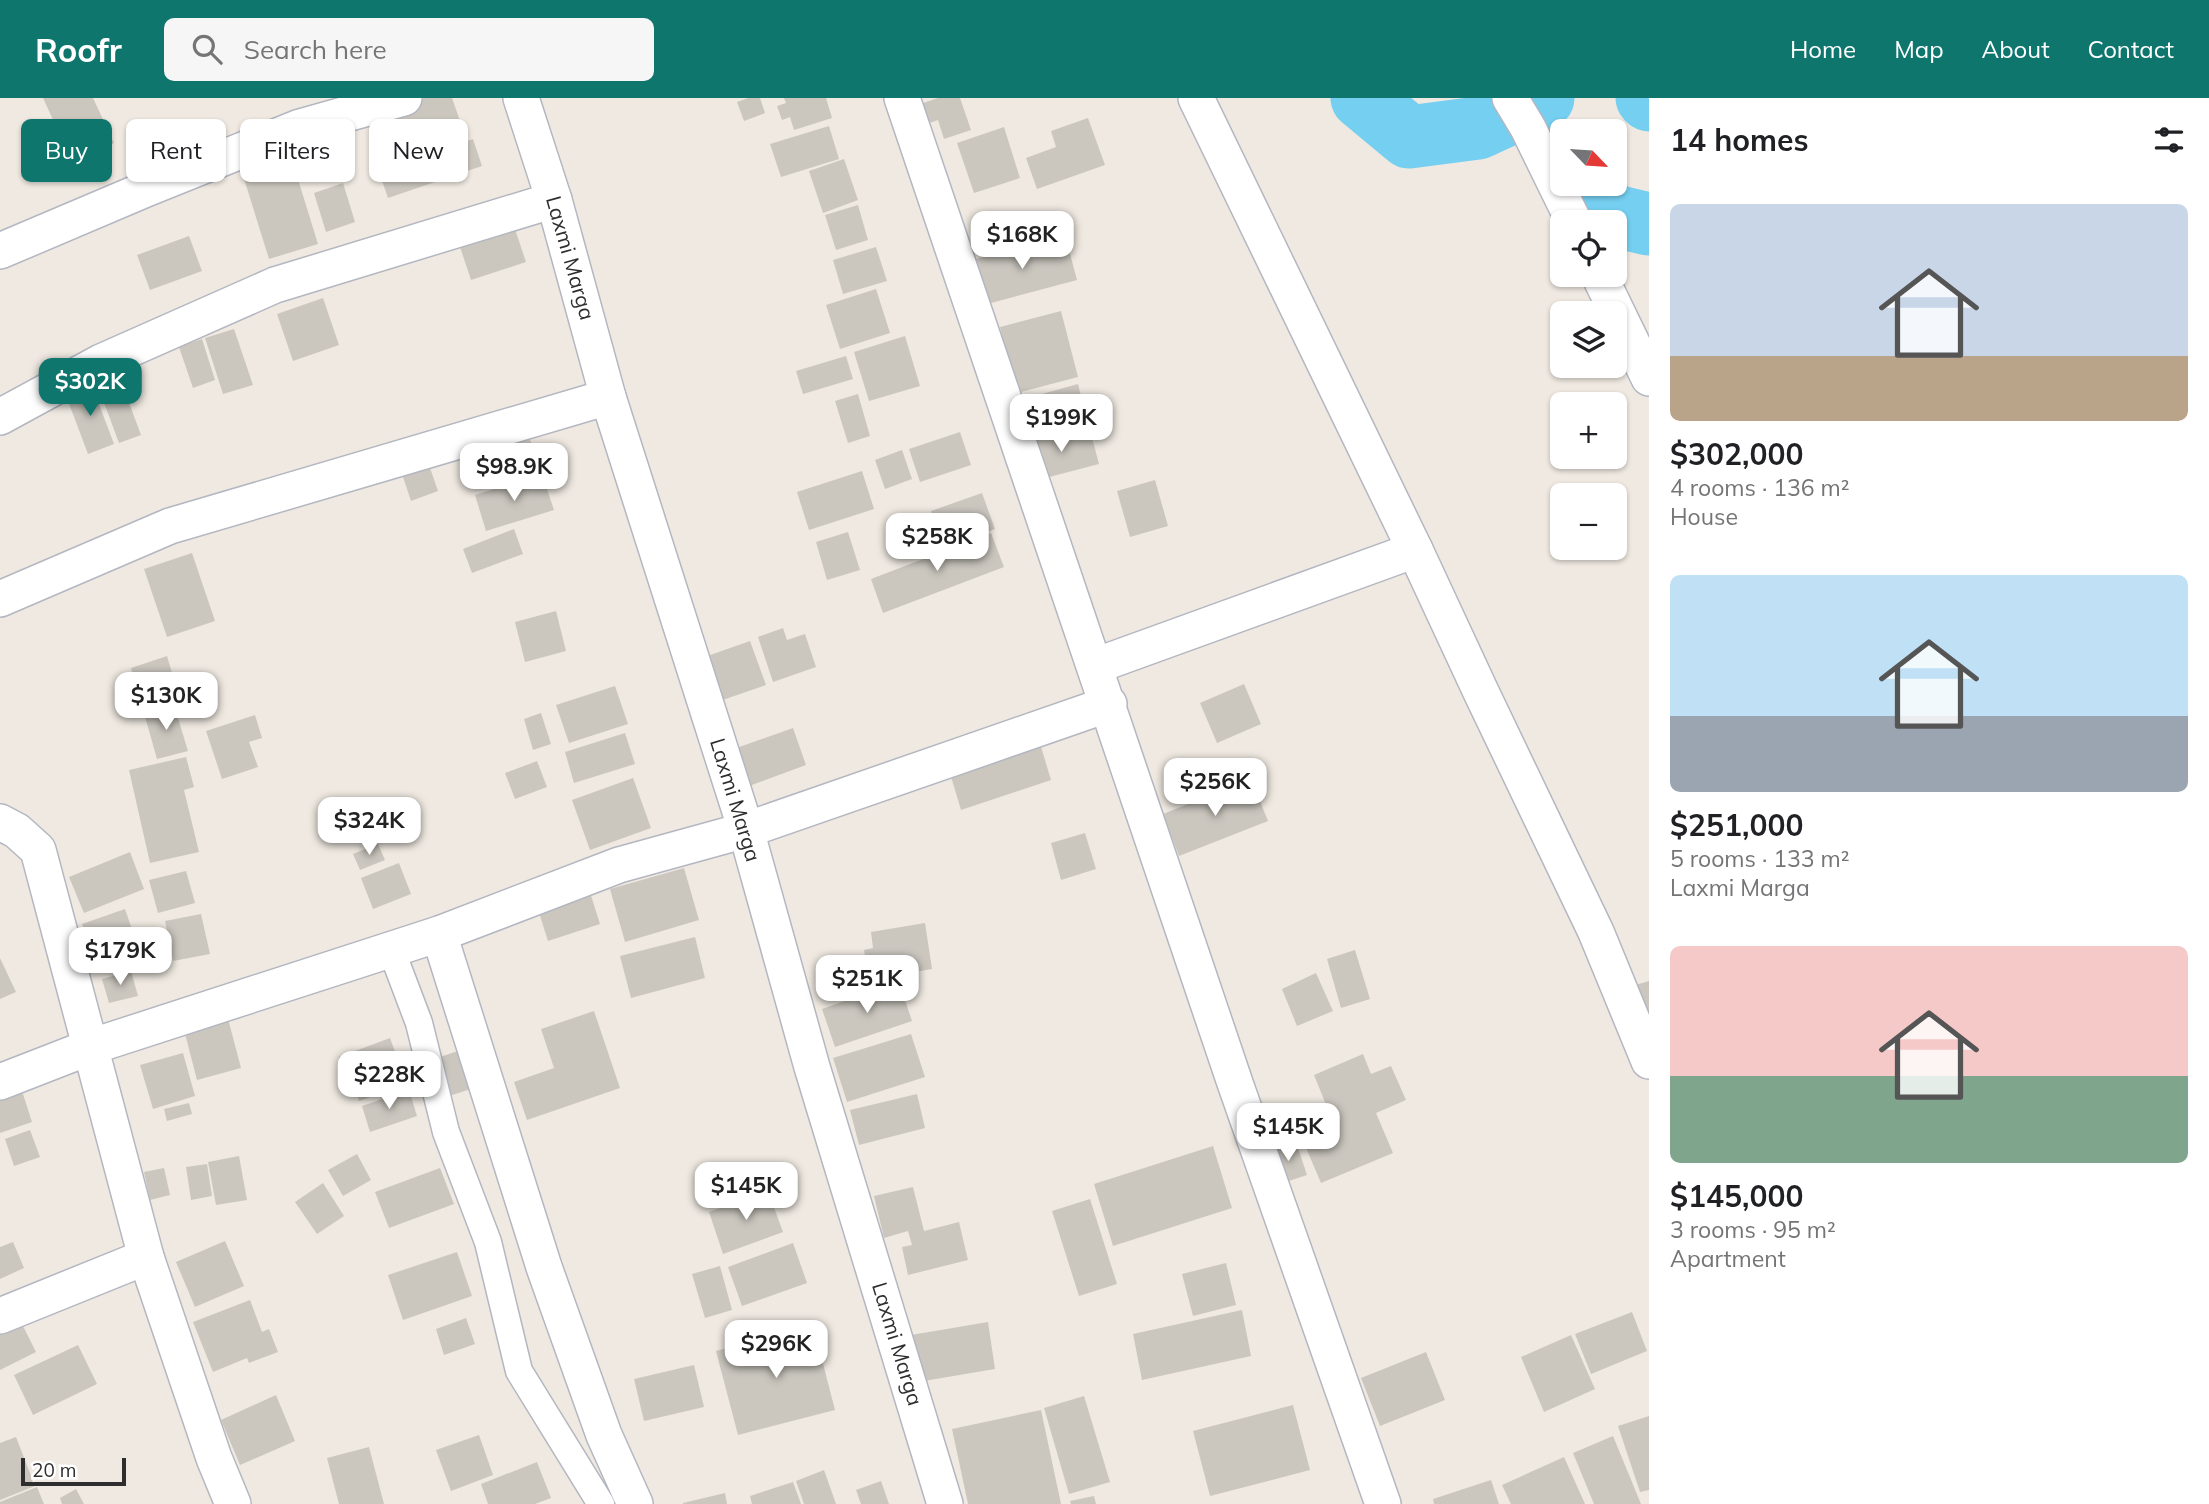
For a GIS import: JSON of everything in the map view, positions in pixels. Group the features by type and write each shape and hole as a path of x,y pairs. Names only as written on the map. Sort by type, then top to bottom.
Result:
{"street":[{"path":"0,251 146,188 300,127 404,98"},
{"name":"Laxmi Marga","path":"521,98 554,200 608,397 746,830 812,1067 946,1504"},
{"path":"902,98 1235,1083 1383,1504"},
{"path":"1196,98 1596,932 1649,1061"},
{"path":"1510,98 1528,128 1568,210"},
{"path":"0,418 101,362 275,285 554,200"},
{"path":"1605,287 1649,378"},
{"path":"0,599 170,526 608,397"},
{"path":"1095,666 1415,550"},
{"path":"0,1082 90,1048 439,934 619,865 746,830 1109,704"},
{"path":"0,822 17,831 38,850 146,1257 214,1458 233,1504"},
{"path":"439,934 544,1266 604,1435 635,1504"},
{"path":"391,949 419,1023 446,1132 488,1242 519,1371 601,1504"},
{"path":"0,1317 146,1257"}],"building":[{"path":"43,98 93,98 103,119 53,119"},
{"path":"424,98 452,98 459,119 385,119 383,112"},
{"path":"760,98 765,113 744,121 737,102"},
{"path":"784,98 826,98 832,118 794,130 790,117 782,120 777,106 786,103"},
{"path":"938,98 960,98 971,130 944,139 938,120 918,127 911,107"},
{"path":"1088,118 1105,165 1037,189 1026,158 1056,147 1051,131"},
{"path":"829,126 839,159 781,177 770,144"},
{"path":"1004,127 1020,178 974,193 957,143"},
{"path":"473,139 482,166 468,171 468,141"},
{"path":"844,159 858,200 823,213 809,171"},
{"path":"245,182 299,182 318,244 269,259"},
{"path":"382,182 435,182 388,198"},
{"path":"343,183 355,222 326,232 314,193"},
{"path":"858,205 868,240 836,250 825,215"},
{"path":"511,217 526,262 471,280 456,235"},
{"path":"1065,235 1077,280 980,306 968,261"},
{"path":"189,236 202,271 150,290 137,255"},
{"path":"876,247 887,281 843,294 833,260"},
{"path":"876,289 890,333 840,349 826,305"},
{"path":"323,298 339,345 293,361 277,314"},
{"path":"1061,311 1078,377 1017,393 1000,327"},
{"path":"234,329 253,385 223,394 205,338"},
{"path":"905,336 920,386 869,401 854,352"},
{"path":"202,339 215,380 193,388 179,347"},
{"path":"846,356 853,379 803,394 796,371"},
{"path":"118,373 141,435 119,443 96,381"},
{"path":"91,383 114,444 88,454 65,393"},
{"path":"1078,384 1086,416 1040,429 1031,397"},
{"path":"858,394 870,436 848,443 835,401"},
{"path":"1089,426 1099,464 1034,481 1023,444"},
{"path":"526,427 538,464 476,485 462,444"},
{"path":"960,432 971,465 920,482 909,449"},
{"path":"902,450 912,479 885,489 875,460"},
{"path":"429,465 438,491 411,501 402,474"},
{"path":"862,471 874,509 809,530 797,492"},
{"path":"542,474 554,510 486,531 475,495"},
{"path":"1155,480 1168,526 1130,537 1117,491"},
{"path":"982,493 995,529 944,548 931,511"},
{"path":"514,529 523,554 472,573 463,549"},
{"path":"848,532 860,570 827,580 816,542"},
{"path":"991,533 1004,567 883,613 871,579"},
{"path":"192,553 215,621 167,637 144,569"},
{"path":"556,611 566,651 525,662 515,622"},
{"path":"783,628 787,640 805,634 816,667 773,682 758,637"},
{"path":"750,641 766,685 711,704 696,660"},
{"path":"167,656 180,700 144,710 131,668"},
{"path":"1244,684 1261,724 1217,743 1200,703"},
{"path":"615,686 628,724 569,743 556,705"},
{"path":"174,705 188,751 157,759 144,713"},
{"path":"541,713 551,744 533,750 524,719"},
{"path":"255,715 262,738 249,742 258,767 222,779 206,731"},
{"path":"793,728 806,765 741,789 728,751"},
{"path":"625,733 635,764 574,783 565,752"},
{"path":"1039,740 1051,780 961,810 949,770"},
{"path":"186,757 194,787 184,790 199,852 150,863 129,770"},
{"path":"537,761 547,787 515,799 505,773"},
{"path":"633,778 651,828 590,850 572,800"},
{"path":"1251,779 1268,821 1179,856 1163,814"},
{"path":"1085,833 1096,869 1061,880 1051,843"},
{"path":"378,844 385,860 360,870 353,854"},
{"path":"130,852 144,889 84,913 69,877"},
{"path":"399,863 411,894 373,909 361,878"},
{"path":"684,868 699,920 625,942 610,889"},
{"path":"186,871 195,903 158,913 149,880"},
{"path":"588,886 600,924 548,941 536,903"},
{"path":"125,909 141,956 98,971 82,924"},
{"path":"201,914 210,954 173,961 165,921"},
{"path":"925,923 932,969 880,978 878,964 867,966 864,950 873,948 871,932"},
{"path":"695,937 705,978 631,998 620,956"},
{"path":"1355,950 1370,999 1341,1008 1327,959"},
{"path":"0,958 16,992 0,999"},
{"path":"131,971 138,996 109,1003 102,979"},
{"path":"1316,973 1333,1011 1297,1026 1282,989"},
{"path":"1649,981 1649,1028 1629,987"},
{"path":"899,982 912,1021 835,1047 822,1009"},
{"path":"226,1011 241,1068 197,1080 182,1022"},
{"path":"594,1011 620,1088 527,1120 514,1082 554,1068 541,1029"},
{"path":"911,1034 925,1077 847,1102 833,1058"},
{"path":"390,1038 398,1060 348,1080 339,1057"},
{"path":"467,1048 480,1086 446,1097 434,1059"},
{"path":"183,1053 195,1096 153,1109 140,1065"},
{"path":"1363,1054 1371,1074 1391,1066 1406,1100 1376,1113 1393,1153 1321,1183 1301,1136 1333,1122 1314,1075"},
{"path":"402,1067 407,1085 359,1101 353,1083"},
{"path":"409,1090 417,1116 370,1132 362,1106"},
{"path":"22,1091 32,1122 0,1133 0,1099"},
{"path":"917,1094 925,1128 859,1145 850,1110"},
{"path":"189,1103 192,1114 167,1121 164,1109"},
{"path":"30,1130 40,1157 14,1166 5,1139"},
{"path":"1296,1142 1307,1175 1280,1184 1269,1151"},
{"path":"1213,1146 1232,1208 1113,1246 1094,1184"},
{"path":"357,1154 371,1180 343,1196 328,1170"},
{"path":"239,1156 247,1200 216,1205 208,1162"},
{"path":"207,1164 212,1196 191,1200 186,1167"},
{"path":"164,1168 170,1195 150,1200 144,1172"},
{"path":"440,1168 454,1204 389,1228 375,1192"},
{"path":"323,1183 344,1216 317,1234 295,1202"},
{"path":"913,1187 924,1231 959,1222 968,1260 908,1275 902,1247 912,1245 908,1231 884,1238 874,1196"},
{"path":"768,1191 783,1232 723,1254 709,1212"},
{"path":"1090,1199 1117,1284 1079,1296 1052,1211"},
{"path":"225,1241 244,1286 195,1307 176,1262"},
{"path":"13,1242 24,1268 0,1279 0,1247"},
{"path":"793,1243 807,1283 742,1306 728,1267"},
{"path":"457,1252 472,1296 403,1320 388,1275"},
{"path":"1226,1263 1236,1305 1193,1316 1182,1274"},
{"path":"720,1266 732,1310 705,1318 692,1274"},
{"path":"250,1300 262,1332 269,1329 278,1352 249,1363 247,1358 213,1372 193,1322"},
{"path":"1242,1310 1251,1356 1142,1380 1133,1334"},
{"path":"1632,1312 1647,1351 1591,1374 1575,1334"},
{"path":"466,1318 475,1344 444,1355 436,1329"},
{"path":"20,1320 36,1352 0,1370 0,1330"},
{"path":"988,1322 995,1369 918,1382 911,1335"},
{"path":"813,1325 835,1410 738,1435 716,1351"},
{"path":"1571,1335 1595,1389 1544,1412 1521,1357"},
{"path":"78,1345 97,1384 33,1415 14,1375"},
{"path":"1426,1352 1445,1400 1380,1426 1361,1378"},
{"path":"694,1365 704,1407 644,1421 634,1379"},
{"path":"276,1395 295,1441 240,1465 221,1420"},
{"path":"1084,1396 1110,1482 1069,1494 1044,1408"},
{"path":"1293,1405 1310,1470 1210,1496 1193,1431"},
{"path":"1041,1410 1061,1504 968,1504 952,1429"},
{"path":"1649,1416 1649,1490 1640,1492 1618,1426"},
{"path":"479,1435 493,1475 451,1491 436,1450"},
{"path":"1613,1436 1641,1504 1594,1504 1573,1453"},
{"path":"16,1437 35,1486 0,1500 0,1443"},
{"path":"369,1447 384,1504 339,1504 327,1458"},
{"path":"1564,1457 1585,1504 1511,1504 1502,1485"},
{"path":"537,1462 551,1498 535,1504 488,1504 481,1484"},
{"path":"824,1470 836,1504 804,1504 796,1481"},
{"path":"1491,1480 1499,1504 1434,1504 1433,1499"},
{"path":"881,1481 889,1504 861,1504 856,1490"},
{"path":"793,1482 801,1504 752,1504 750,1496"},
{"path":"37,1487 44,1504 0,1504 0,1502"},
{"path":"76,1489 84,1504 62,1504 60,1498"},
{"path":"725,1493 727,1504 683,1504 683,1503"},
{"path":"1094,1496 1096,1504 1071,1504 1070,1501"}],"waterway":[{"path":"1362,98 1409,137 1478,128 1543,98"},
{"path":"1598,196 1606,214 1649,224"}]}
